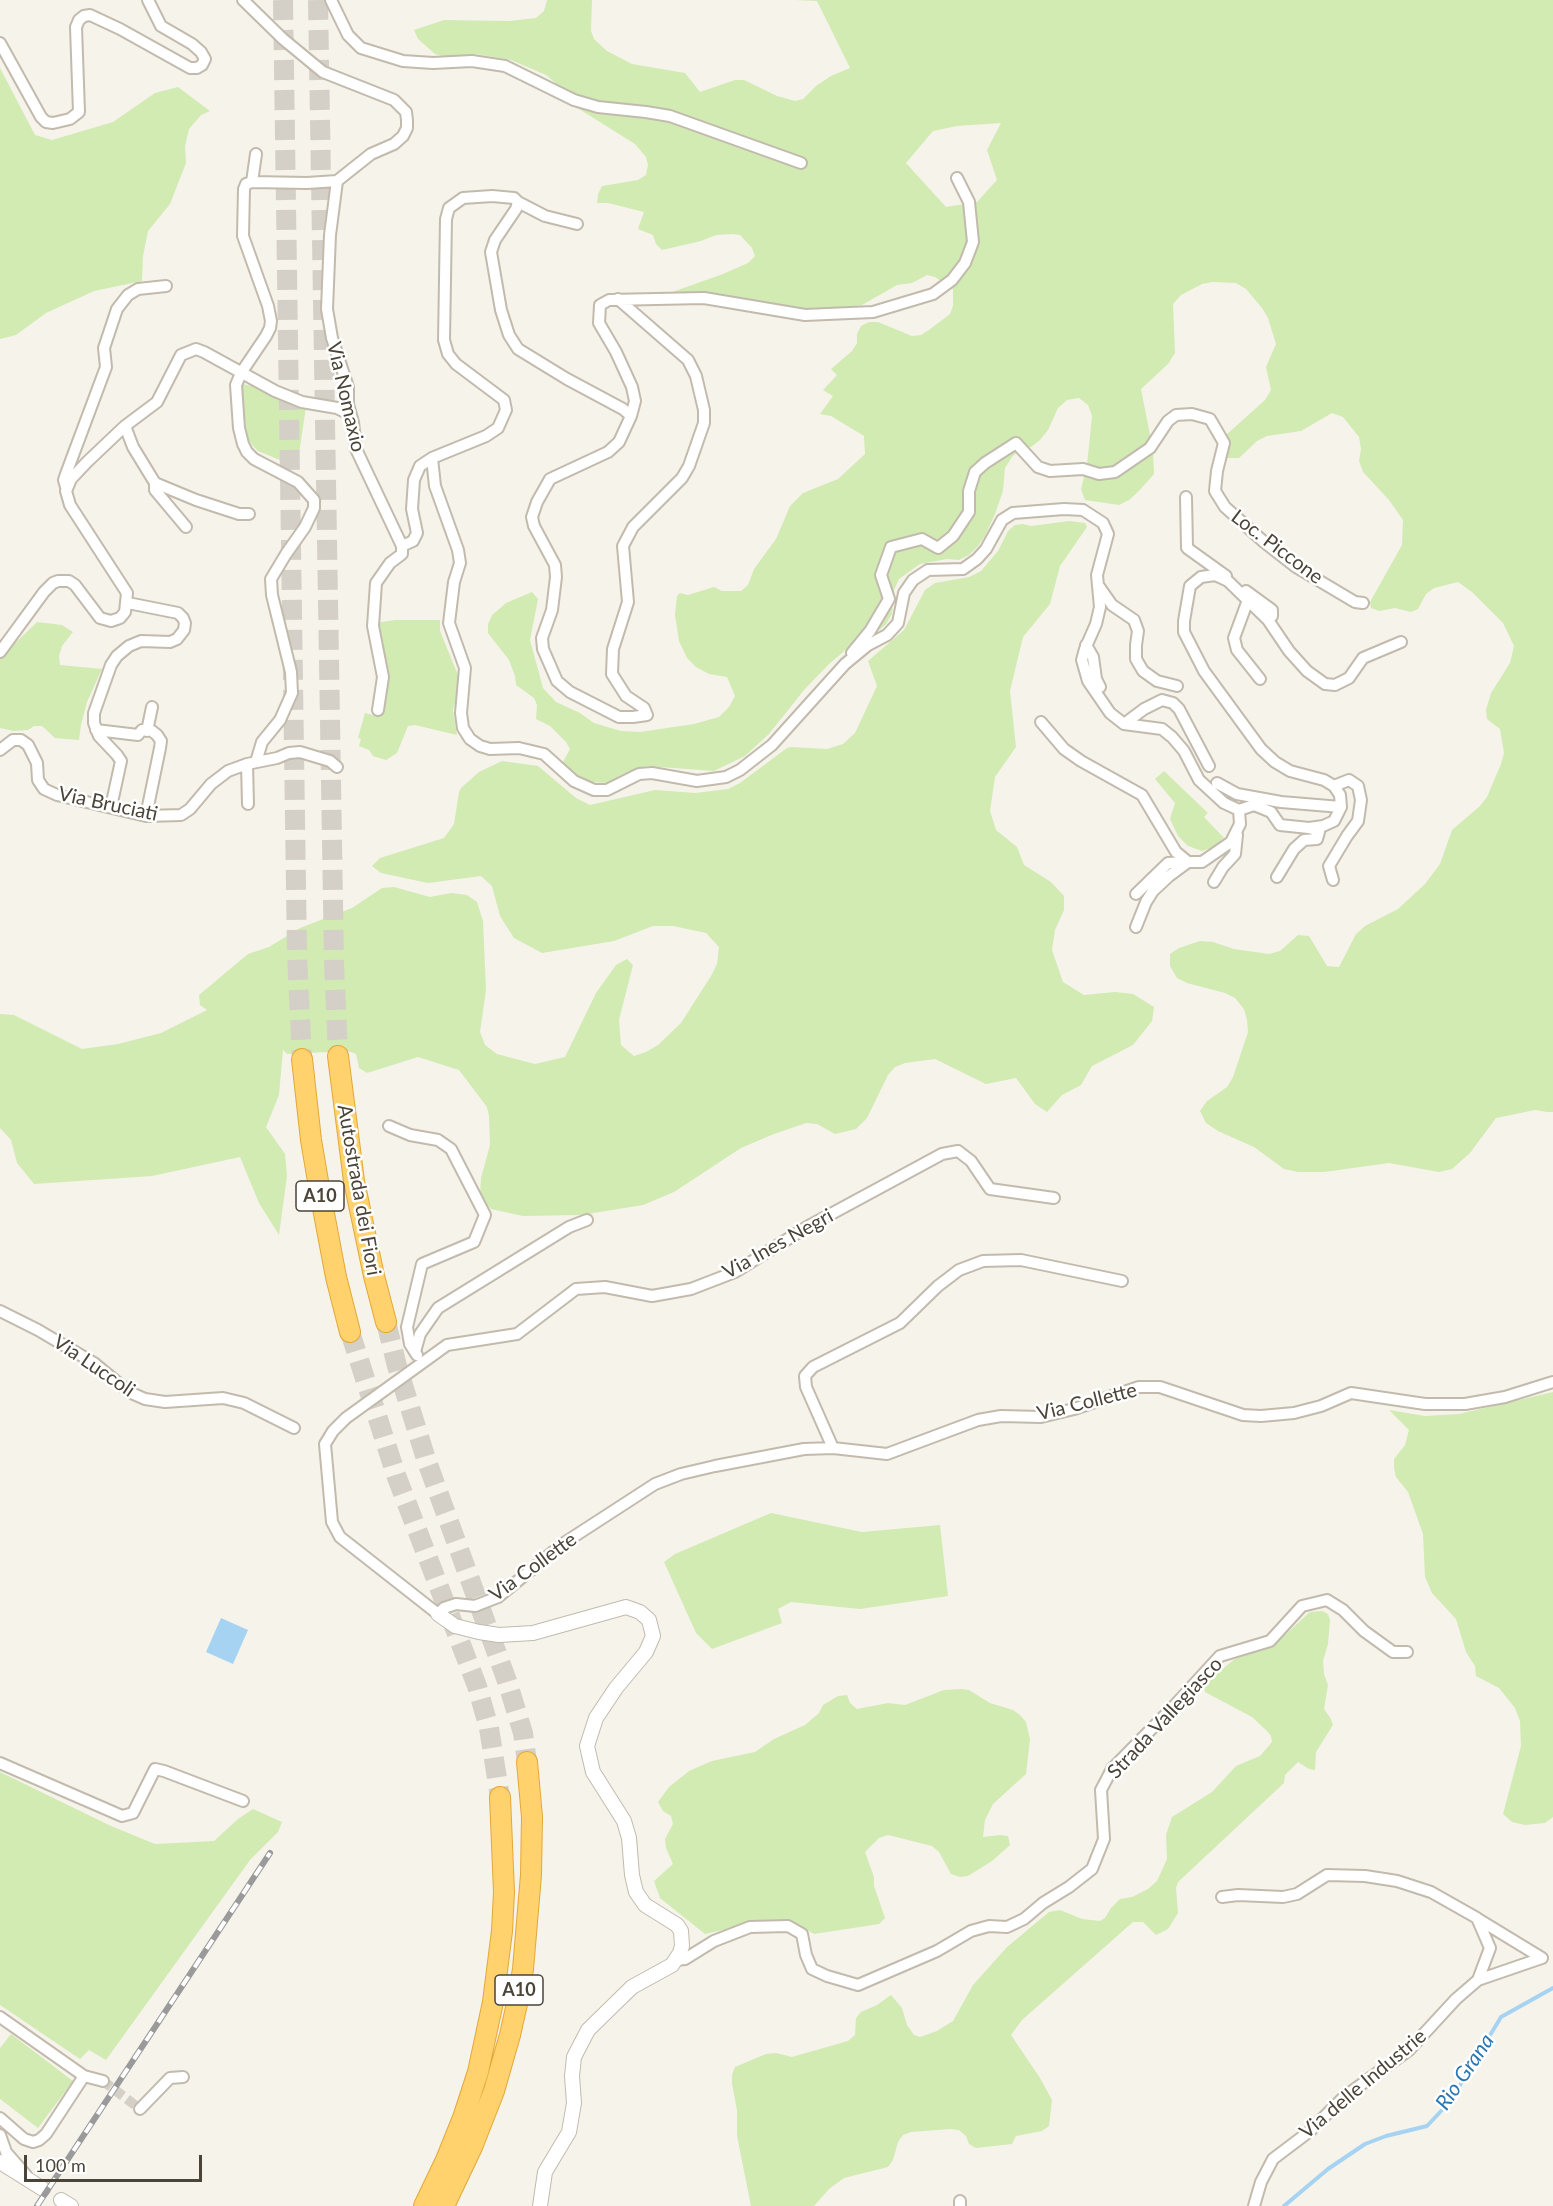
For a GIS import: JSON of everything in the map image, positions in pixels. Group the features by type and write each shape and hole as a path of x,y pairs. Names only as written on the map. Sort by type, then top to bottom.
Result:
{"highway":[{"name":"Autostrada dei Fiori","path":"338,1056 354,1180 386,1322"},
{"name":"Autostrada dei Fiori","path":"302,1059 309,1129 319,1187 336,1277 350,1332"},
{"name":"A10","path":"444,2206 472,2147 494,2091 518,1999 523,1969 531,1875 532,1817 527,1762"},
{"name":"A10","path":"424,2206 463,2118 478,2072 493,2002 504,1892 500,1797"}],"street":[{"path":"0,42 41,117 46,122 53,123 70,120 79,112 76,27 84,16 90,15 120,29 190,68 202,66 205,58 201,52 192,44 161,26 148,0"},
{"path":"243,0 283,39 323,72 394,100 406,112 407,129 394,144 371,154 337,181 252,182 246,184 244,189 243,236 268,306 271,321 266,336 241,373 236,385 239,428 243,444 254,459 298,482 314,500 314,508 305,527 272,579 272,595 291,672 292,693 280,720 262,742 251,763 248,804"},
{"path":"331,0 348,35 361,48 403,61 433,63 472,61 505,66 574,100 598,107 670,116 801,163"},
{"path":"252,182 256,154"},
{"path":"618,299 688,360 696,376 704,410 704,423 686,472 633,527 623,546 628,602 613,649 612,674 626,696 644,708 647,715 633,717 619,717 570,692 557,681 543,649 542,638 555,595 555,565 534,526 532,517 542,489 550,479 608,452 619,442 631,416 635,401 632,387 616,352 599,323 600,305 609,300 618,299 704,298 805,315 873,312 933,294 952,280 965,263 974,242 969,202 957,177"},
{"name":"Via Nomaxio","path":"337,181 330,235 327,309 332,338 348,387 348,404 356,449 402,546"},
{"path":"378,710 383,677 373,626 376,583 390,563 402,554 402,546 416,538 412,509 414,480 420,466 432,458 486,436 498,428 506,410 504,400 456,364 448,354 444,340 446,219 449,208 463,198 492,196 514,198 545,216 577,224"},
{"path":"518,202 516,209 495,240 491,252 501,310 509,335 518,349 631,416"},
{"path":"0,652 44,592 58,581 69,581 75,585 100,618 111,621 120,618 125,612 128,603 127,593 70,505 64,480 106,366 104,348 117,309 128,295 138,289 166,286"},
{"path":"66,491 71,479 125,426 157,402 177,360 187,351 196,349 204,352 241,373 302,402 337,408 351,415"},
{"name":"Loc. Piccone","path":"845,664 870,631 889,599 880,575 891,547 922,539 938,548 953,536 969,512 969,491 975,472 985,463 1016,443 1038,467 1050,471 1083,469 1099,474 1115,472 1150,448 1168,421 1176,415 1192,414 1210,419 1221,436 1224,443 1216,471 1215,491 1225,507 1296,567 1355,602 1363,603"},
{"path":"125,426 133,447 155,483 155,490 186,527"},
{"path":"432,458 435,486 458,550 460,563 452,590 449,623 465,668 461,713 463,728 470,739 480,746 490,749 519,748 544,754 574,781 594,790 607,790 639,774 652,772 709,781 726,777 759,757 845,664 868,645 887,635 898,623 904,593 912,580 928,570 963,568 970,564 986,549 1002,520 1013,513 1064,509 1083,510 1103,522 1108,534 1099,567 1100,607 1082,660 1088,681 1110,713 1124,724 1162,729 1172,736 1184,751 1199,780 1224,803 1239,810 1254,805 1271,812 1280,825 1309,828 1323,826 1334,821 1341,807 1340,795 1334,786 1324,780 1290,771 1275,762 1261,749 1203,671 1184,632 1190,586 1201,577 1215,575 1228,581 1268,620 1289,651 1307,671 1325,684 1335,685 1349,678 1363,658 1401,642"},
{"path":"155,483 196,500 239,514 249,514"},
{"path":"1186,497 1187,548 1272,610 1272,616 1268,620"},
{"path":"1098,585 1112,605 1134,620 1138,631 1136,660 1143,671 1157,681 1177,686"},
{"path":"1248,600 1234,638 1237,650 1260,679"},
{"path":"111,807 121,761 99,736 94,713 111,665 117,656 129,646 141,641 170,642 177,639 185,623 178,613 128,603"},
{"path":"1086,645 1093,657 1096,679 1100,687"},
{"path":"1124,724 1144,709 1162,700 1173,703 1179,709 1209,766"},
{"path":"147,731 152,707"},
{"path":"1041,722 1064,749 1142,795 1176,852 1188,862"},
{"path":"96,730 138,735 142,730 157,735 161,741 146,816"},
{"name":"Via Bruciati","path":"0,750 12,740 21,740 34,754 38,780 44,789 57,795 146,816 181,814 190,809 211,784 228,771 289,753 300,752 330,761 337,767"},
{"path":"1333,880 1329,866 1358,821 1361,800 1358,786 1349,780 1334,786"},
{"path":"1217,783 1238,795 1281,802 1341,807"},
{"path":"1136,894 1168,863 1202,862 1231,843 1240,824 1239,810"},
{"path":"1276,877 1299,844 1304,840 1317,839 1319,832 1309,828"},
{"path":"1214,882 1223,867 1235,854 1237,830"},
{"path":"1137,927 1146,902 1153,891 1188,862"},
{"path":"389,1126 410,1135 438,1140 452,1149 484,1215 474,1242 422,1264 407,1327 410,1344 422,1363"},
{"name":"Via Ines Negri","path":"438,1614 340,1537 332,1522 325,1444 333,1431 346,1418 447,1346 517,1334 576,1289 605,1287 652,1296 691,1288 735,1272 807,1227 942,1154 958,1151 971,1161 990,1189 1054,1198"},
{"path":"415,1352 420,1334 438,1308 569,1227 587,1220"},
{"path":"832,1448 806,1387 805,1376 813,1366 900,1323 938,1286 959,1270 983,1261 1021,1260 1122,1281"},
{"name":"Via Luccoli","path":"0,1311 76,1352 94,1363 129,1392 145,1399 165,1402 223,1398 244,1403 294,1428"},
{"name":"Via Collette","path":"438,1614 444,1608 456,1604 475,1606 498,1598 564,1543 655,1484 681,1474 715,1466 804,1449 832,1448 887,1454 978,1420 1002,1416 1041,1417 1074,1409 1139,1387 1160,1387 1243,1415 1261,1416 1294,1413 1320,1406 1351,1393 1425,1404 1465,1404 1505,1397 1553,1382"},
{"name":"Strada Vallegiasco","path":"676,1960 685,1959 714,1941 750,1927 788,1926 802,1934 806,1955 812,1969 858,1985 938,1951 971,1931 989,1926 1007,1927 1024,1919 1092,1869 1104,1839 1101,1790 1112,1769 1220,1656 1270,1641 1302,1606 1327,1600 1343,1610 1364,1631 1394,1652 1407,1652"},
{"path":"438,1614 455,1626 499,1635 533,1633 626,1607 640,1612 649,1620 653,1636 646,1652 616,1688 596,1718 587,1746 593,1772 624,1821 629,1838 636,1893 645,1905 677,1925 681,1931 682,1946 676,1960 667,1969 632,1986 588,2030 574,2057 572,2076 574,2103 569,2132 545,2172 540,2206"},
{"path":"0,1763 122,1816 133,1813 155,1769 243,1801"},
{"path":"1222,1898 1238,1895 1283,1897 1297,1894 1327,1875 1365,1876 1396,1881 1431,1892 1542,1958 1478,1980"},
{"path":"1477,1918 1490,1948 1506,1937"},
{"name":"Via delle Industrie","path":"1254,2206 1261,2182 1273,2159 1310,2131 1344,2097 1409,2050 1456,1999 1478,1980 1490,1948"},
{"path":"0,2017 84,2076 103,2081"},
{"path":"0,2118 24,2139 33,2142 39,2140 46,2134 84,2076"},
{"path":"140,2109 170,2078 183,2077"},
{"path":"0,2137 6,2152 38,2185"},
{"path":"0,2162 38,2185"}],"green space":[{"path":"547,0 592,0 591,31 594,39 607,51 632,64 685,73 700,92 735,80 744,80 777,96 795,101 803,99 831,76 850,68 817,1 794,0 1553,0 1553,1112 1535,1110 1496,1118 1470,1153 1452,1169 1439,1172 1389,1163 1324,1172 1298,1172 1284,1169 1254,1147 1218,1131 1206,1123 1200,1111 1207,1101 1227,1087 1233,1077 1248,1032 1247,1020 1244,1009 1235,998 1177,978 1170,966 1170,954 1179,948 1200,941 1269,954 1280,951 1298,935 1309,936 1327,966 1339,967 1356,934 1365,926 1398,909 1425,884 1440,864 1452,830 1487,797 1504,753 1500,729 1487,719 1486,710 1491,693 1510,663 1514,646 1503,623 1472,592 1458,582 1434,588 1426,594 1418,609 1411,612 1395,608 1379,611 1371,608 1370,602 1402,545 1403,520 1389,500 1363,472 1359,461 1361,449 1359,437 1343,417 1332,413 1301,431 1267,436 1257,441 1239,458 1227,458 1222,447 1226,435 1265,400 1271,390 1266,367 1276,344 1268,318 1262,308 1246,289 1236,283 1202,284 1181,295 1173,304 1175,353 1168,364 1141,389 1153,450 1154,474 1129,500 1119,505 1085,500 1081,489 1087,465 1092,416 1088,405 1079,398 1067,400 1058,408 1048,430 1040,440 1031,447 1020,449 1005,468 1003,491 985,536 978,546 969,555 959,560 947,559 920,564 899,579 894,590 892,614 886,624 877,632 856,641 829,664 804,690 769,734 745,756 714,771 646,766 623,774 608,783 592,782 573,773 563,762 570,749 566,742 550,726 536,719 537,705 534,698 516,685 509,660 488,633 488,624 492,615 506,603 532,592 538,599 530,640 543,688 556,702 580,713 594,723 621,731 640,732 694,724 719,717 729,707 735,696 727,677 709,674 696,667 687,658 679,641 675,615 677,596 680,593 688,595 714,587 722,591 741,591 748,585 754,569 776,539 790,506 803,493 838,479 865,454 864,436 831,416 820,414 833,396 823,390 837,375 831,369 852,351 857,343 857,334 861,326 869,322 878,322 912,336 921,335 929,330 950,314 953,306 953,289 935,277 927,275 912,283 897,285 862,305 829,310 788,308 708,292 664,295 748,263 755,256 752,248 740,235 732,234 716,235 662,250 656,244 653,235 638,229 644,212 608,203 597,203 602,186 638,180 646,175 648,165 646,157 635,144 571,104 564,90 546,75 511,60 476,54 446,57 435,54 418,39 414,30 444,20 509,21 536,18 544,11","holes":["1001,123 987,150 997,180 977,202 946,207 906,163 933,131 957,126"]},
{"path":"0,68 35,135 52,140 113,122 155,93 178,87 210,111 201,115 189,129 185,146 186,163 170,204 148,231 143,256 142,281 94,291 46,313 16,335 0,339"},
{"path":"242,384 253,386 306,407 297,467 258,451 248,439 241,395"},
{"path":"1069,521 1085,523 1087,527 1060,566 1050,604 1023,637 1010,691 1016,747 995,777 990,811 996,830 1017,847 1024,865 1051,882 1064,896 1064,910 1055,930 1052,950 1063,982 1084,995 1115,992 1133,994 1154,1007 1152,1021 1133,1045 1092,1066 1081,1085 1062,1095 1047,1112 1035,1104 1016,1078 986,1084 935,1059 905,1063 895,1067 888,1075 867,1118 856,1129 835,1134 817,1124 806,1123 774,1134 741,1148 674,1192 643,1205 581,1215 523,1216 491,1209 480,1195 481,1178 490,1145 489,1116 487,1107 459,1070 418,1057 367,1073 359,1068 356,1054 348,1051 287,1054 283,1050 279,1095 266,1127 285,1154 287,1176 279,1235 259,1203 240,1157 152,1176 34,1184 17,1163 11,1140 0,1128 0,1014 14,1015 82,1049 118,1044 161,1033 207,1010 200,1005 199,995 248,954 269,947 300,928 352,908 382,888 394,887 430,897 451,893 467,895 477,902 483,921 486,990 480,1032 485,1045 497,1054 535,1064 565,1057 596,993 616,965 627,959 633,965 619,1020 621,1045 634,1056 658,1045 681,1023 717,964 719,947 706,933 673,926 653,926 614,941 542,953 514,938 500,916 492,886 481,876 428,883 381,873 372,866 380,858 444,838 454,824 461,788 479,772 502,761 538,766 576,798 590,805 655,790 695,793 728,789 740,783 787,748 827,749 843,744 855,733 877,686 868,661 904,630 925,590 935,583 969,577 981,571 998,551 1008,531 1015,525 1031,526"},
{"path":"395,620 440,620 440,631 458,675 458,693 453,710 457,735 415,725 408,726 397,753 386,760 373,756 369,750 359,746 361,739 358,738 365,713 380,717 386,695 387,680 376,623"},
{"path":"37,622 62,625 73,632 62,646 59,656 60,665 102,669 87,702 79,740 55,738 42,726 14,731 0,728 0,658"},
{"path":"1164,771 1208,813 1204,817 1224,838 1214,847 1202,851 1188,846 1178,836 1170,819 1175,803 1155,779"},
{"path":"1553,1392 1553,1817 1545,1823 1525,1825 1512,1822 1503,1814 1521,1746 1520,1721 1515,1708 1499,1688 1476,1676 1475,1666 1466,1652 1456,1619 1432,1593 1425,1577 1423,1534 1408,1492 1396,1477 1394,1468 1394,1459 1405,1445 1409,1430 1389,1410 1425,1416 1459,1414"},
{"path":"771,1513 862,1532 940,1525 948,1596 860,1609 791,1602 778,1609 782,1623 712,1649 696,1633 664,1562 675,1554"},
{"path":"1322,1611 1328,1614 1330,1620 1328,1644 1323,1661 1328,1685 1324,1709 1333,1725 1316,1752 1315,1770 1298,1762 1285,1775 1284,1783 1178,1882 1176,1888 1178,1913 1168,1929 1156,1935 1143,1922 1133,1922 1022,2020 1011,2035 1052,2100 1049,2126 1042,2131 1016,2136 1012,2144 976,2148 969,2144 966,2136 959,2130 911,2132 903,2135 898,2142 893,2160 888,2167 844,2178 829,2189 814,2206 751,2206 737,2136 737,2110 732,2084 735,2067 766,2054 776,2053 792,2057 848,2041 855,2035 856,2018 861,2012 891,1995 902,2008 907,2025 914,2035 920,2037 937,2031 953,2021 973,1985 1007,1947 1049,1912 1060,1910 1082,1919 1100,1921 1120,1899 1132,1897 1148,1889 1157,1881 1167,1859 1166,1835 1172,1817 1212,1792 1236,1766 1260,1756 1272,1742 1267,1731 1252,1717 1205,1692 1204,1686 1207,1681 1235,1659 1274,1645 1310,1612"},
{"path":"944,1690 969,1690 990,1703 1013,1710 1020,1715 1026,1722 1030,1739 1026,1774 993,1804 985,1820 983,1837 1008,1836 1010,1845 992,1861 968,1876 960,1877 951,1874 939,1852 932,1846 888,1835 879,1838 865,1852 885,1918 879,1924 814,1934 802,1927 786,1923 762,1921 705,1934 660,1898 654,1881 673,1864 665,1839 673,1824 671,1816 663,1811 658,1802 669,1787 689,1771 712,1761 755,1752 774,1739 805,1725 819,1713 823,1705 838,1696 847,1695 850,1703 857,1709 888,1703 905,1705"},
{"path":"0,1772 111,1826 155,1844 214,1841 253,1809 282,1822 278,1832 250,1860 106,2060 89,2050 80,2059 0,2005"},
{"path":"11,2034 73,2081 38,2128 0,2099 0,2048"}],"water":[{"path":"221,1618 248,1630 233,1664 206,1652"}],"waterway":[{"name":"Rio Grana","path":"1284,2206 1328,2169 1365,2144 1386,2136 1427,2126 1454,2095 1501,2017 1553,1988"}],"tunnel":[{"path":"283,0 297,955 302,1059"},
{"path":"318,0 334,962 338,1056"},
{"path":"386,1322 426,1459 507,1681 523,1733 527,1762"},
{"path":"350,1332 396,1475 477,1686 489,1728 500,1797"},
{"path":"103,2081 140,2109"}],"railway":[{"path":"37,2206 270,1853"}]}
